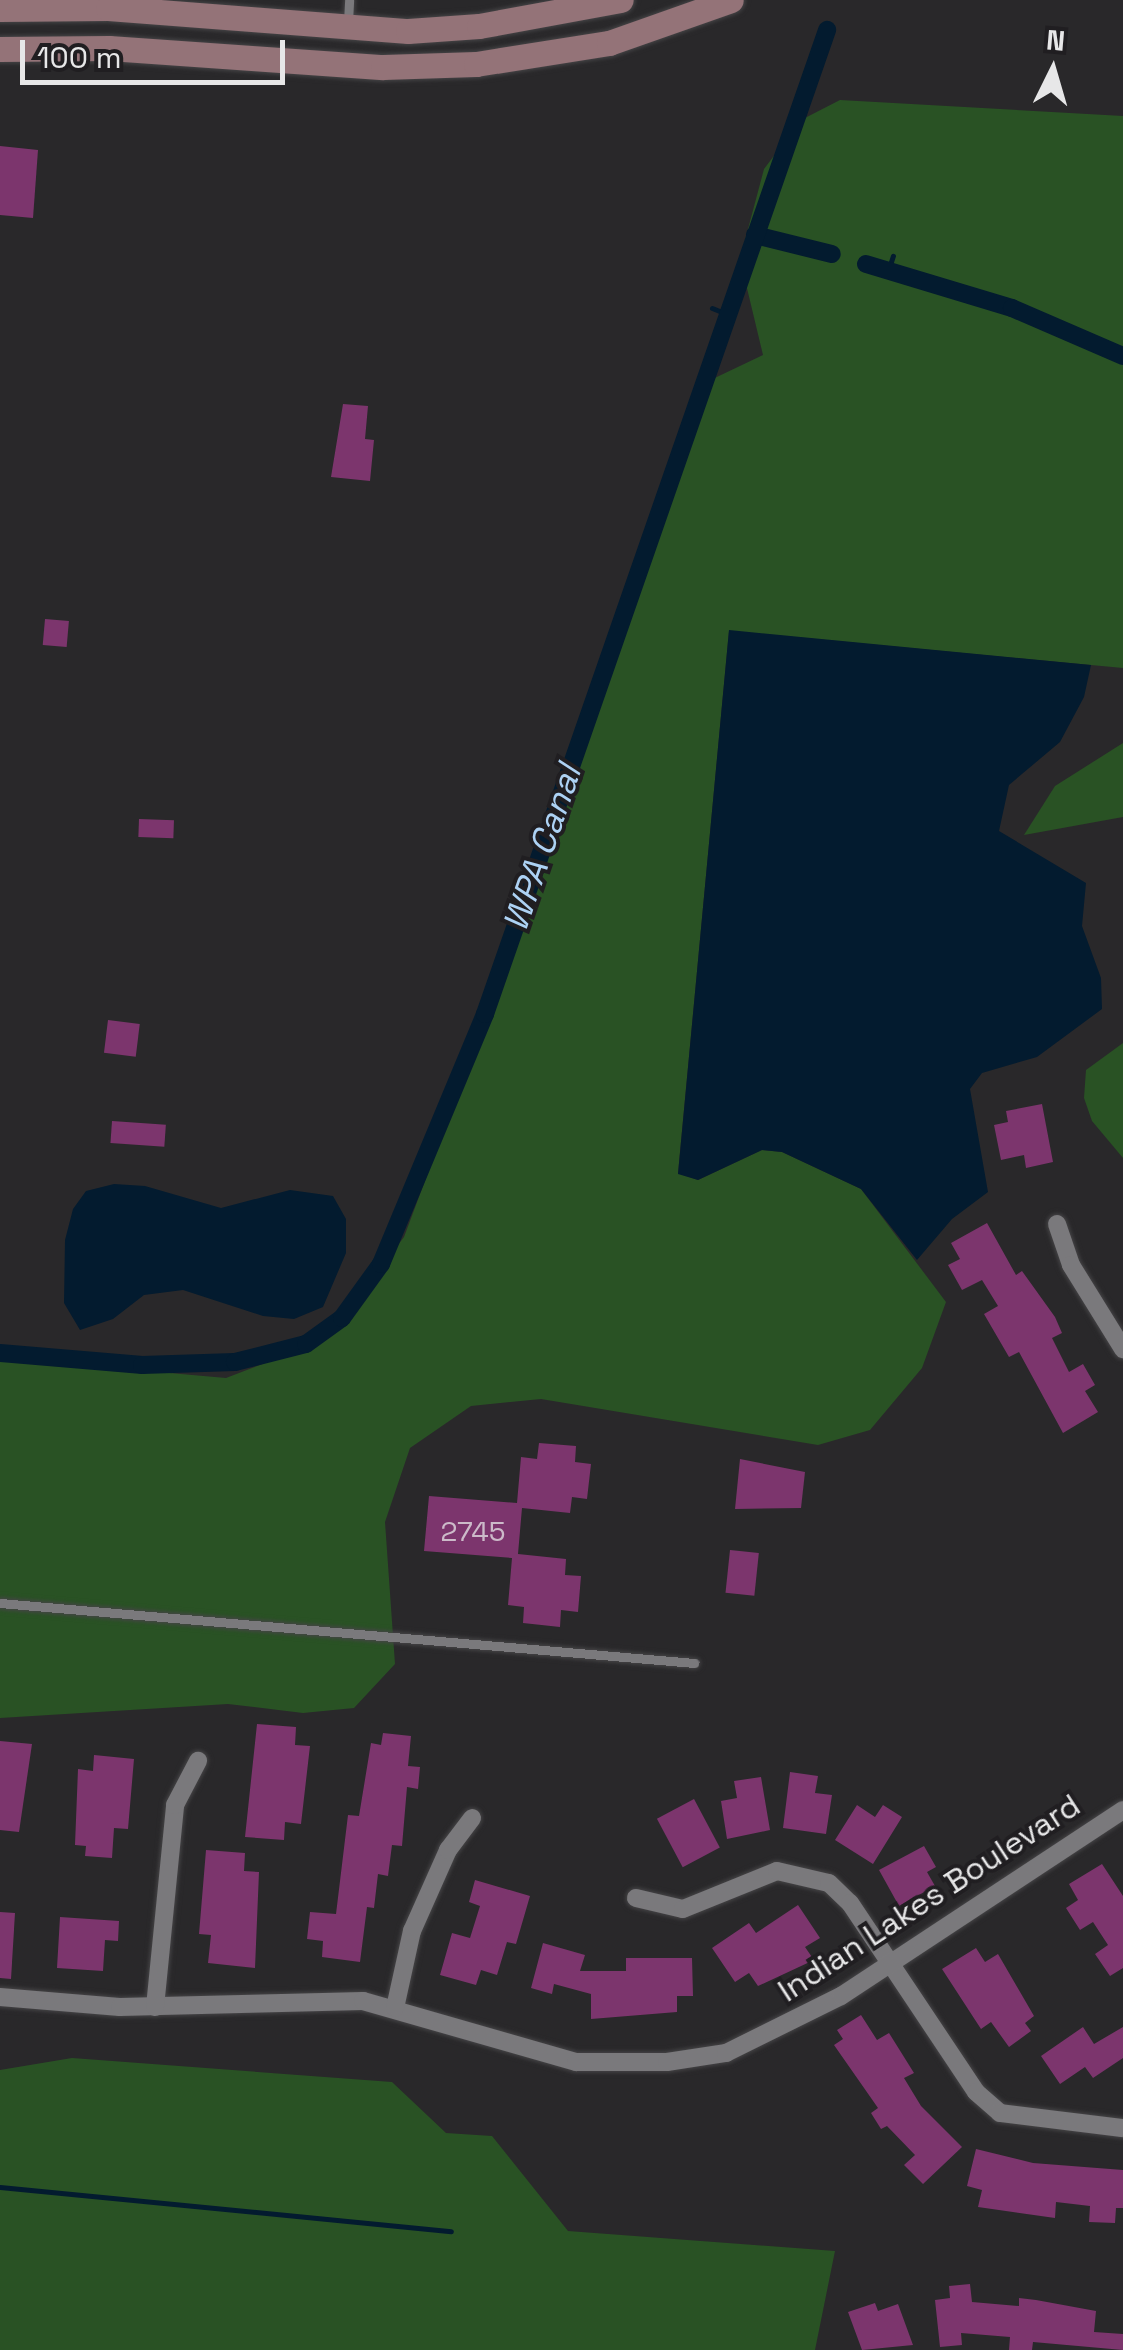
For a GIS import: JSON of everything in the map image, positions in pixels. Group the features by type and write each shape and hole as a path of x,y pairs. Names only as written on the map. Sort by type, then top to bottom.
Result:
{"street":[{"path":"0,9 348,13 479,26 620,0"},
{"path":"0,50 109,48 382,67 476,64 609,43 732,0"},
{"path":"1057,1224 1071,1265 1123,1349"},
{"path":"155,2007 175,1804 198,1761"},
{"name":"Indian Lakes Boulevard","path":"0,1997 155,2007 363,2001 576,2062 667,2062 726,2053 774,2033 891,1963 1122,1812"},
{"path":"395,2008 412,1931 448,1850 472,1818"},
{"path":"636,1898 683,1909 707,1904 754,1877 801,1874 829,1883 850,1902 976,2092 1000,2114 1123,2128"}],"lane":[{"path":"0,1603 694,1663"}],"green space":[{"path":"840,100 1123,116 1123,668 729,631 678,1173 698,1180 762,1150 782,1152 861,1189 946,1302 922,1368 870,1430 818,1445 541,1399 471,1406 410,1448 385,1522 395,1664 354,1708 303,1713 228,1704 0,1718 0,1358 226,1378 326,1340 404,1237 518,932 700,385 763,355 740,259 764,169 801,120"},
{"path":"1123,743 1123,817 1024,835 1055,786"},
{"path":"1123,1043 1123,1158 1092,1121 1084,1098 1086,1070"},
{"path":"72,2058 392,2082 446,2133 492,2136 568,2231 835,2251 815,2350 0,2350 0,2070"}],"water":[{"path":"729,630 1091,665 1084,697 1060,742 1009,785 999,831 1086,883 1082,926 1101,978 1102,1009 1037,1057 982,1073 970,1089 988,1192 952,1219 917,1260 861,1189 782,1152 762,1150 698,1180 678,1174"},
{"path":"114,1184 145,1186 221,1208 290,1190 333,1196 346,1219 346,1253 323,1307 294,1319 263,1316 183,1290 144,1295 113,1319 80,1330 64,1303 65,1240 73,1209 86,1191"}],"building":[{"path":"0,146 38,150 33,218 0,215"},
{"path":"343,404 368,406 365,439 374,440 370,481 331,477"},
{"path":"45,619 69,621 67,647 43,645"},
{"path":"139,819 174,820 173,838 138,837"},
{"path":"108,1020 140,1024 136,1057 104,1053"},
{"path":"1042,1104 1053,1162 1026,1168 1024,1155 1001,1160 994,1125 1008,1122 1006,1111"},
{"path":"112,1121 166,1125 164,1147 110,1143"},
{"path":"987,1223 1016,1275 1022,1271 1055,1317 1062,1333 1052,1338 1069,1372 1083,1364 1095,1385 1085,1391 1098,1412 1063,1433 1019,1352 1009,1357 984,1314 998,1306 982,1280 962,1290 948,1265 960,1259 951,1243"},
{"path":"539,1443 576,1446 575,1462 591,1464 587,1499 572,1497 570,1513 522,1508 518,1554 566,1559 565,1575 581,1576 578,1612 561,1610 560,1627 523,1623 524,1607 508,1605 512,1558 424,1551 429,1496 517,1503 521,1457 537,1459"},
{"path":"740,1459 805,1472 801,1508 735,1509"},
{"path":"730,1550 759,1553 754,1596 726,1593"},
{"path":"257,1724 296,1727 295,1745 310,1746 301,1824 285,1822 284,1840 245,1837"},
{"path":"383,1733 411,1736 408,1766 420,1767 418,1789 407,1787 402,1846 392,1845 388,1876 378,1874 374,1908 367,1907 360,1962 322,1957 323,1941 307,1939 310,1912 336,1914 348,1815 359,1816 371,1743 381,1745"},
{"path":"0,1741 32,1744 19,1832 0,1830"},
{"path":"94,1755 134,1759 128,1829 114,1828 112,1858 85,1856 86,1846 75,1845 78,1769 93,1771"},
{"path":"790,1772 818,1776 815,1793 832,1795 826,1834 783,1828"},
{"path":"761,1777 770,1830 727,1839 721,1801 737,1798 734,1781"},
{"path":"694,1799 720,1848 683,1867 657,1819"},
{"path":"857,1805 875,1817 883,1805 902,1817 873,1864 835,1840"},
{"path":"924,1846 936,1867 927,1872 935,1886 899,1906 879,1870"},
{"path":"206,1850 245,1853 244,1871 259,1872 255,1968 208,1963 211,1935 199,1934"},
{"path":"1102,1864 1123,1896 1123,1968 1110,1976 1095,1954 1108,1945 1093,1922 1080,1930 1066,1908 1078,1900 1069,1884"},
{"path":"475,1880 530,1896 516,1944 507,1942 497,1975 481,1970 476,1985 440,1975 452,1933 470,1938 480,1906 469,1902"},
{"path":"798,1905 820,1938 805,1947 814,1960 758,1986 749,1973 735,1982 712,1948 749,1923 756,1933"},
{"path":"0,1912 15,1913 11,1979 0,1978"},
{"path":"60,1917 119,1921 118,1941 105,1940 103,1971 57,1968"},
{"path":"543,1943 585,1955 580,1971 626,1971 626,1958 692,1958 693,1996 677,1996 677,2012 591,2019 591,1994 554,1984 552,1994 531,1988"},
{"path":"976,1948 985,1962 998,1954 1034,2016 1025,2023 1031,2031 1009,2047 991,2022 981,2029 942,1969"},
{"path":"861,2015 877,2040 889,2033 914,2073 904,2078 921,2106 962,2147 923,2184 904,2165 915,2155 887,2126 881,2129 871,2113 878,2108 834,2045 843,2039 837,2030"},
{"path":"1083,2027 1094,2044 1123,2027 1123,2058 1093,2078 1085,2067 1060,2084 1041,2056"},
{"path":"976,2149 1033,2163 1123,2170 1123,2208 1116,2208 1115,2223 1089,2222 1090,2206 1056,2202 1055,2218 978,2207 982,2190 967,2186"},
{"path":"970,2284 972,2302 1019,2306 1019,2298 1096,2311 1094,2332 1123,2334 1123,2350 1033,2342 1032,2350 1009,2350 1010,2337 961,2333 962,2345 940,2347 935,2300 950,2298 949,2286"},
{"path":"875,2303 878,2311 898,2304 913,2345 862,2350 848,2312"}],"waterway":[{"name":"WPA Canal","path":"0,1353 142,1365 235,1362 306,1344 342,1318 381,1264 485,1014 827,30"},
{"path":"755,235 832,254"},
{"path":"888,271 893,256"},
{"path":"866,264 1012,308 1123,356"},
{"path":"712,308 727,314"},
{"path":"0,2187 451,2231"}]}
